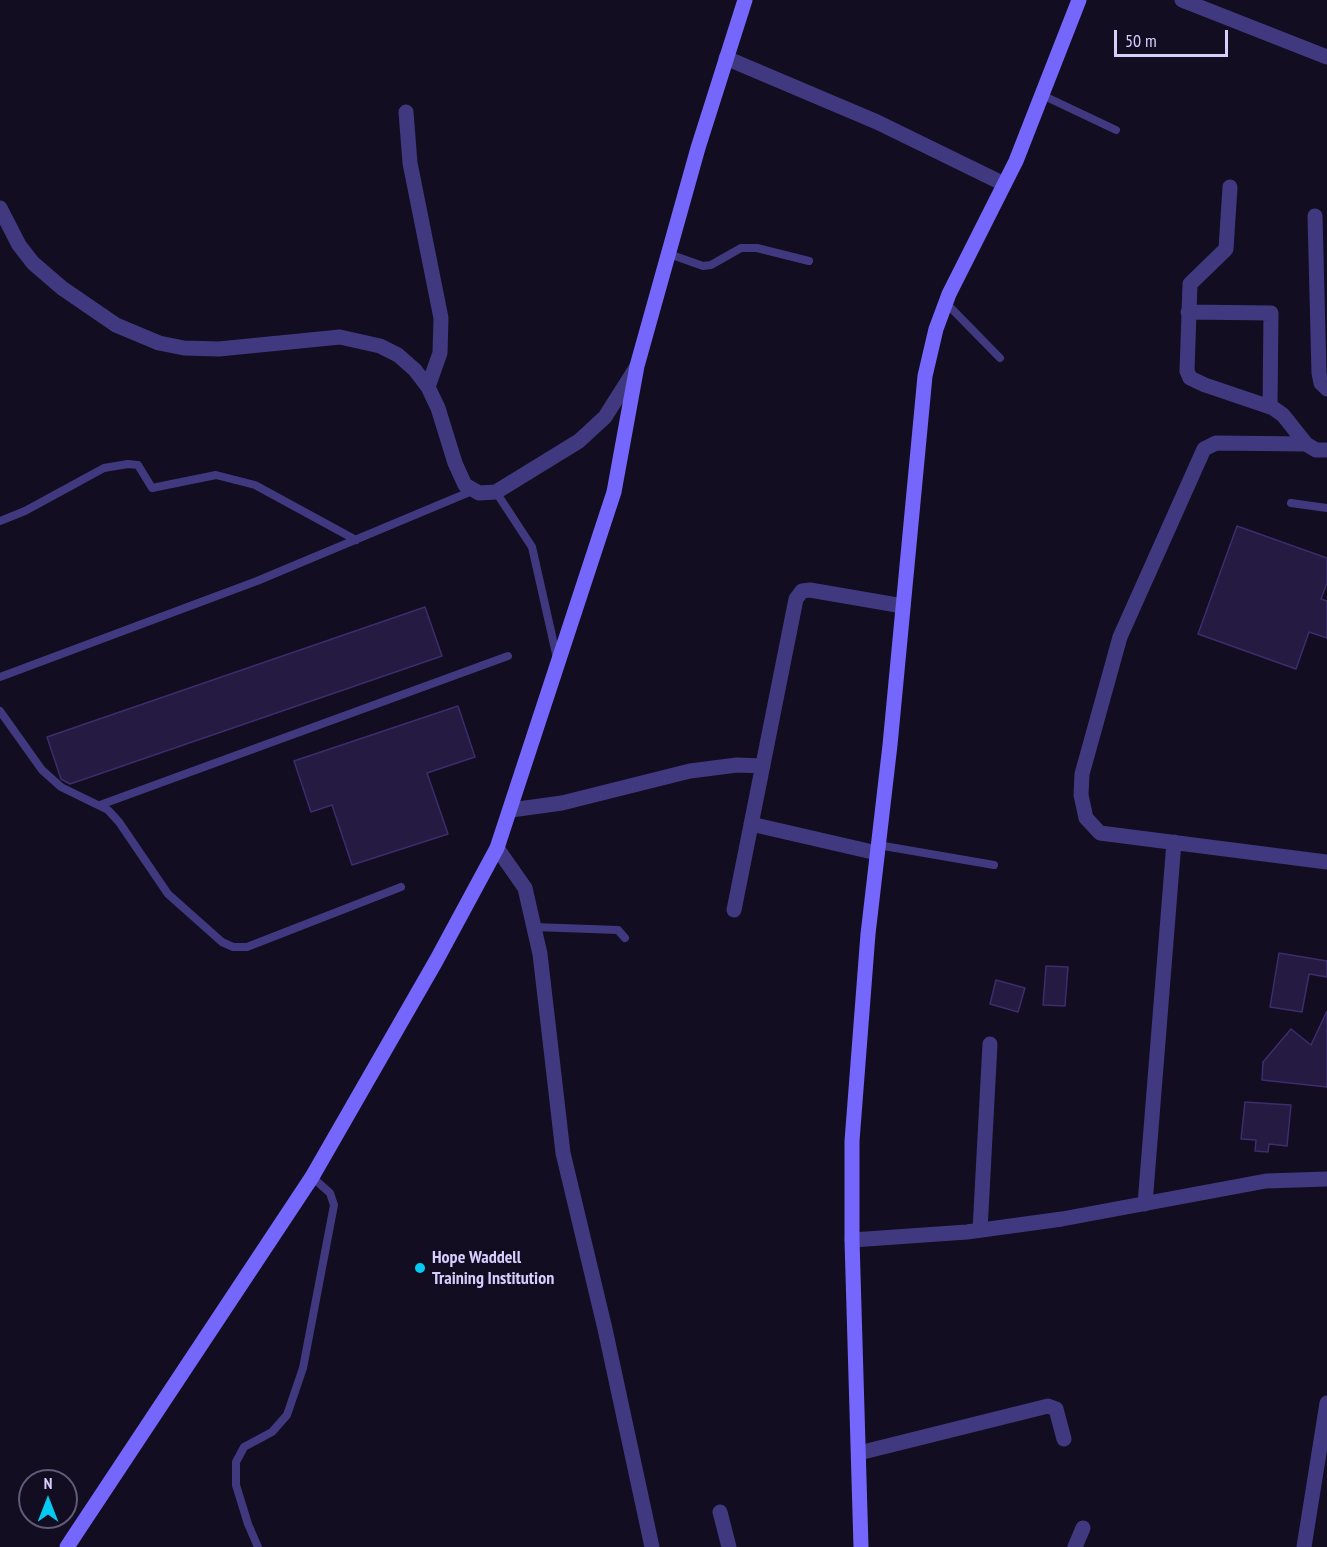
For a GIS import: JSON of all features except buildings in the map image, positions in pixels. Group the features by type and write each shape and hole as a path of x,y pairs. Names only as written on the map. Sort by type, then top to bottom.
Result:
{"street":[{"path":"67,1547 312,1177 436,961 497,848 614,492 638,366 726,58 745,0"},
{"path":"861,1547 852,1240 852,1141 857,1053 925,376 930,349 946,303 1016,161 1079,0"},
{"path":"1182,0 1327,57"},
{"path":"726,58 877,122 1004,184"},
{"path":"406,112 410,163 441,318 440,353 428,387"},
{"path":"1230,188 1228,244 1222,253 1191,279 1187,371 1191,378 1205,385 1270,407 1283,415 1306,444 1316,450 1327,450"},
{"path":"0,208 19,245 33,263 62,288 116,325 159,343 184,348 219,349 340,337 360,340 398,356 415,370 428,387 438,408 454,463 465,485 472,491 496,492 579,441 605,417 638,366"},
{"path":"1315,216 1319,373 1321,383 1327,389"},
{"path":"1188,312 1271,313 1270,407"},
{"path":"1306,444 1216,444 1204,449 1120,637 1082,774 1081,795 1086,818 1100,832 1327,862"},
{"path":"734,910 796,599 802,591 903,606"},
{"path":"511,810 562,803 690,771 737,765 763,766"},
{"path":"751,824 878,849"},
{"path":"1145,1204 1174,842"},
{"path":"497,848 525,888 540,954 563,1153 606,1329 652,1547"},
{"path":"980,1230 990,1044"},
{"path":"852,1240 980,1230 1062,1219 1266,1181 1327,1179"},
{"path":"1304,1547 1327,1403"},
{"path":"860,1453 1048,1406 1056,1409 1064,1439"},
{"path":"720,1512 729,1547"},
{"path":"1075,1547 1083,1528"}],"lane":[{"path":"1042,95 1116,130"},
{"path":"669,254 703,266 711,265 741,248 757,248 809,261"},
{"path":"946,303 1000,358"},
{"path":"0,521 25,511 104,468 128,464 138,465 152,488 216,475 255,485 356,540"},
{"path":"0,677 257,581 472,491"},
{"path":"496,492 532,547 558,661"},
{"path":"1291,503 1327,508"},
{"path":"100,806 508,657"},
{"path":"0,711 50,778 61,787 108,810 119,822 168,894 222,942 232,947 247,947 401,887"},
{"path":"878,849 994,865"},
{"path":"534,927 618,930 625,938"},
{"path":"258,1547 236,1485 236,1462 244,1448 272,1432 287,1415 303,1368 334,1205 330,1193 312,1177"}],"place":[{"name":"Hope Waddell Training Institution","path":"420,1268"}]}
